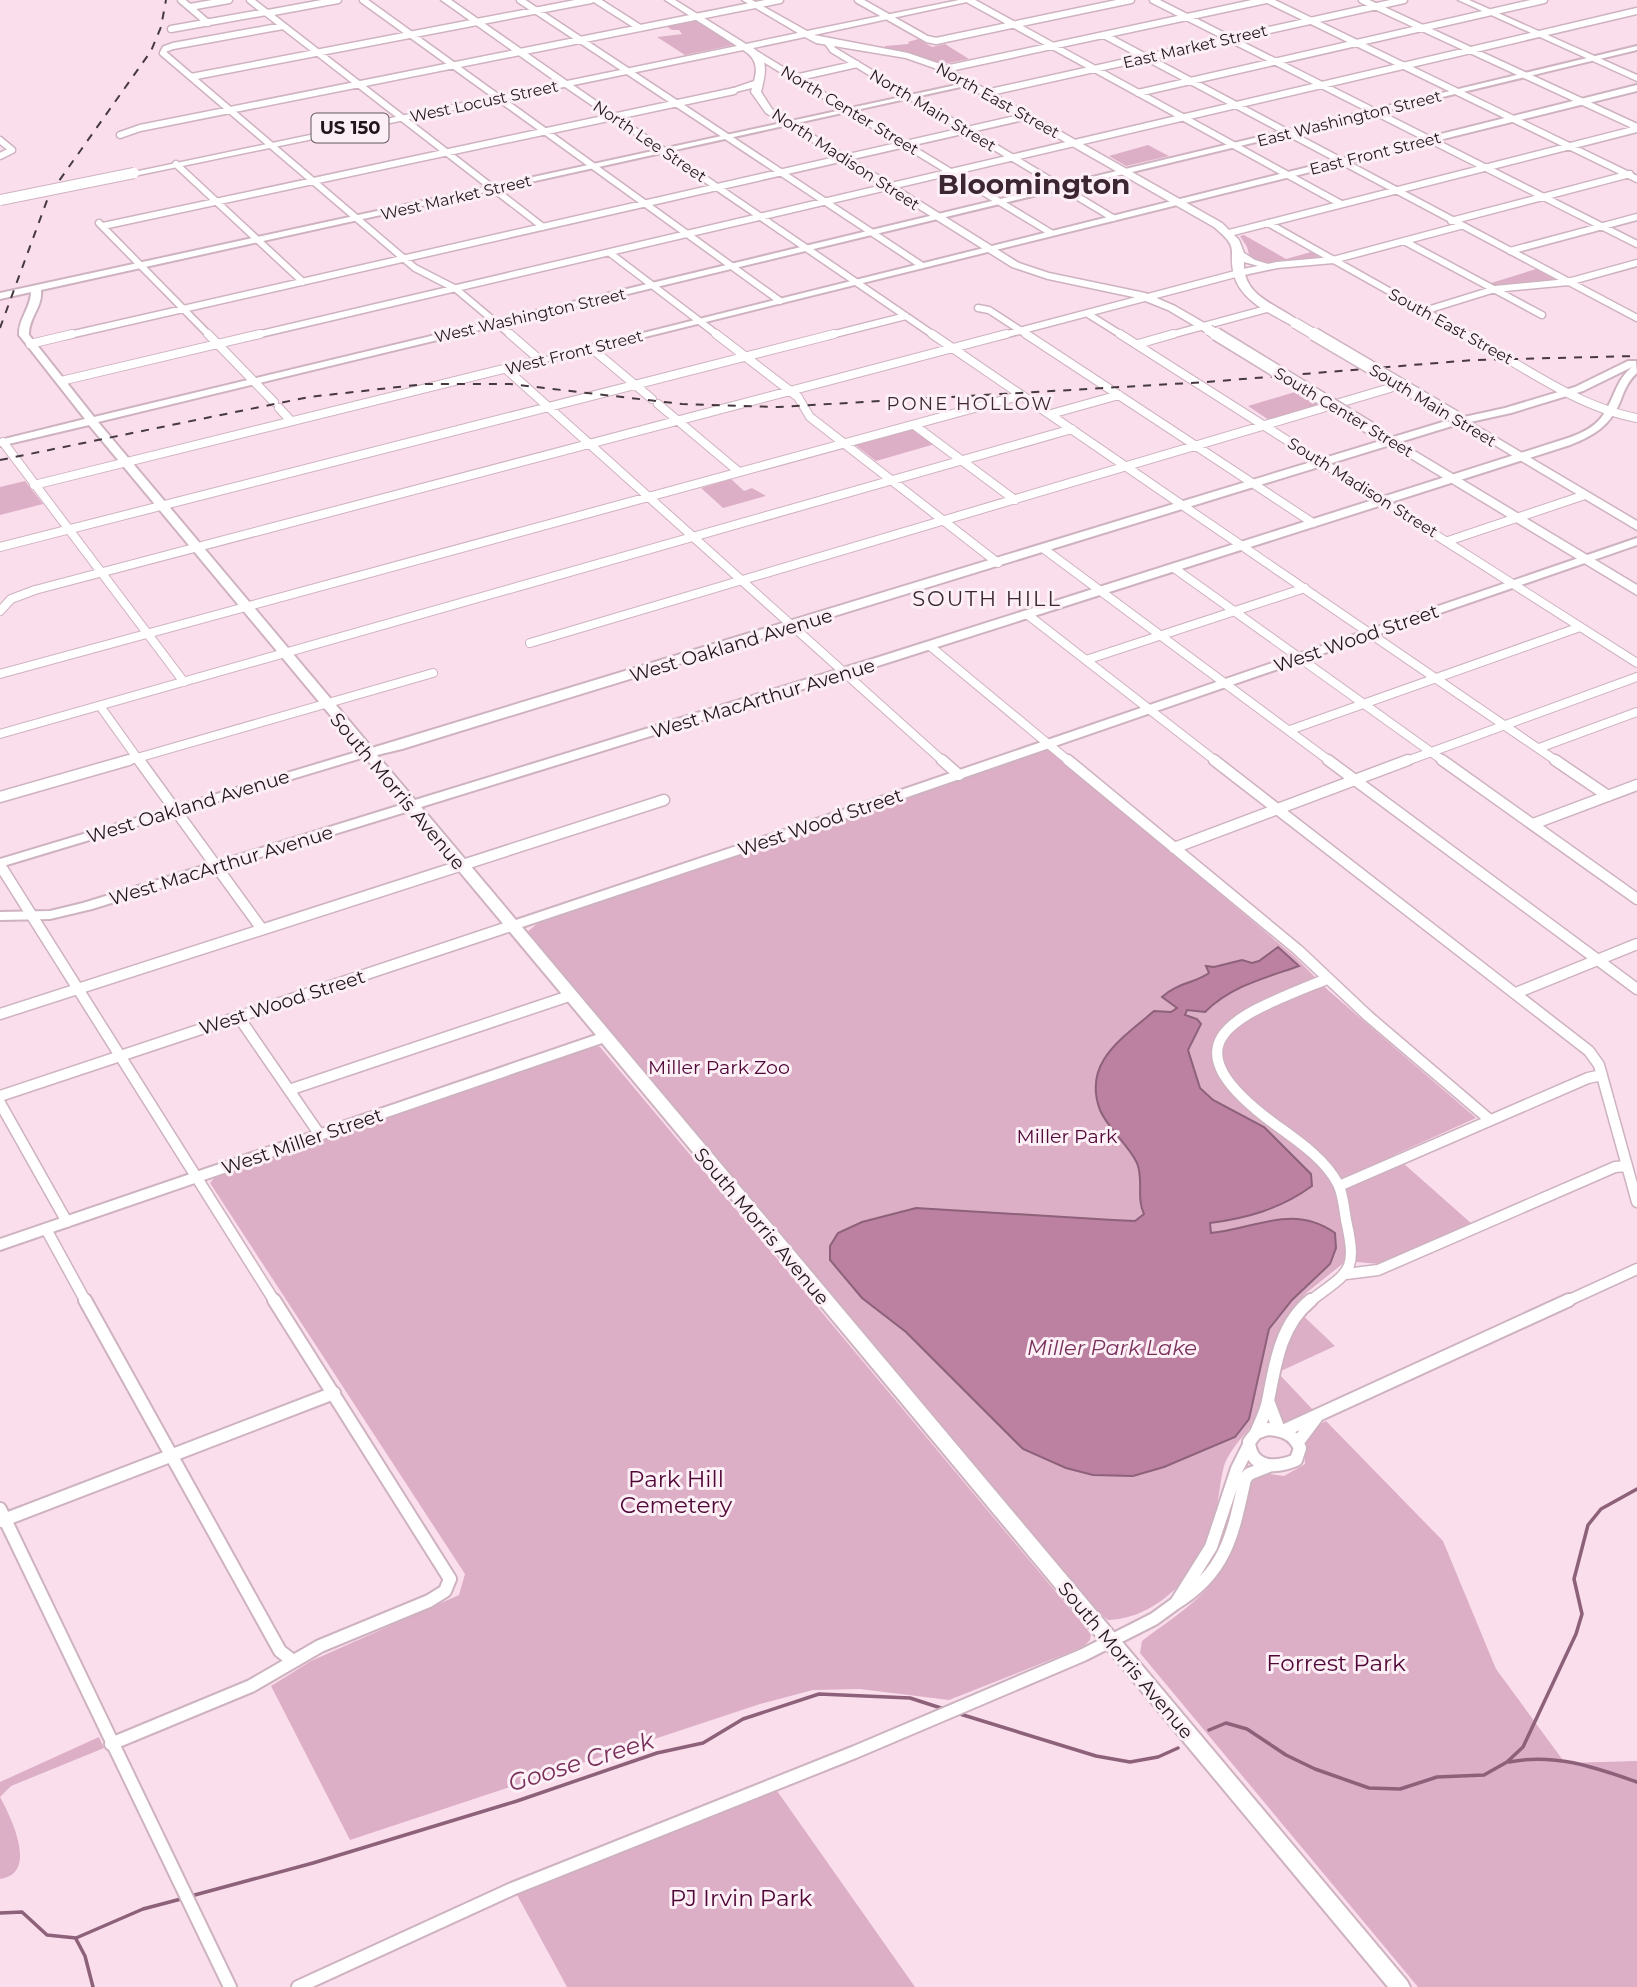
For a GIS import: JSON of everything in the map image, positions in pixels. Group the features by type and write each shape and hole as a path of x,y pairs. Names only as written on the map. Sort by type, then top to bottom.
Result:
{"main road":[{"name":"North Lee Street","path":"445,0 566,84"},
{"path":"669,0 756,54"},
{"name":"US 150","path":"803,34 970,0"},
{"path":"1462,0 1637,78"},
{"path":"751,2 803,34"},
{"path":"823,30 819,35 827,42"},
{"name":"North East Street","path":"803,34 827,42 908,56 945,69 1178,202"},
{"name":"West Locust Street","path":"0,200 803,34"},
{"name":"East Washington Street","path":"1060,187 1637,48"},
{"path":"723,51 756,54"},
{"name":"North Madison Street","path":"756,54 762,69 757,83 757,96 769,111 987,249"},
{"path":"734,91 757,83"},
{"path":"912,96 970,84"},
{"name":"East Front Street","path":"1113,218 1637,88"},
{"path":"734,91 757,96"},
{"name":"West Market Street","path":"0,296 912,96"},
{"name":"West Washington Street","path":"1,443 1060,187"},
{"path":"1178,202 1229,233 1238,245 1241,255 1239,274"},
{"name":"West Front Street","path":"540,360 1113,218"},
{"name":"South Center Street","path":"987,249 1008,262 1035,273 1149,297 1206,328 1637,591"},
{"path":"1241,255 1251,262 1269,266"},
{"name":"South Main Street","path":"1239,274 1246,289 1270,308 1637,526"},
{"path":"1119,289 1128,297 1124,304"},
{"path":"30,344 22,328 37,298 36,290"},
{"name":"South Morris Avenue","path":"30,344 411,807 1400,1987"},
{"name":"West Oakland Avenue","path":"0,864 999,563 1324,462 1387,439 1457,419 1507,411 1568,393 1598,382 1637,362"},
{"path":"1609,413 1618,387 1637,368"},
{"name":"West MacArthur Avenue","path":"0,916 32,916 78,909 930,646 1583,437 1595,429 1609,413"},
{"name":"West Wood Street","path":"511,926 1637,541"},
{"name":"West Miller Street","path":"0,1245 604,1037"}],"street":[{"path":"181,0 208,23"},
{"path":"190,8 229,0"},
{"path":"250,0 544,228"},
{"path":"171,29 338,0"},
{"path":"363,0 780,301"},
{"path":"520,0 921,265"},
{"path":"191,78 593,0 640,28"},
{"path":"120,135 140,128 697,17 751,2 780,0"},
{"name":"North East Street","path":"858,0 933,41 1015,25"},
{"path":"970,0 1341,204"},
{"path":"1015,25 1131,0"},
{"path":"1153,0 1637,244"},
{"path":"945,69 1267,0 1637,179"},
{"path":"1363,0 1637,128"},
{"name":"East Market Street","path":"986,93 1404,0"},
{"path":"1138,93 1544,0"},
{"path":"61,381 1637,11"},
{"path":"283,26 165,49 164,55 405,259 428,277 456,289 540,360"},
{"path":"1104,35 1460,226 1635,315"},
{"name":"North Main Street","path":"827,42 833,50 1113,218"},
{"name":"North Center Street","path":"756,54 1051,233"},
{"path":"795,78 857,64"},
{"name":"North Lee Street","path":"566,84 1608,796"},
{"path":"291,421 101,224 734,91"},
{"path":"30,344 1028,116"},
{"path":"1229,233 1637,128"},
{"path":"0,141 10,146 10,153 0,156"},
{"path":"176,164 303,282"},
{"path":"1451,221 1637,172"},
{"path":"1510,251 1637,217"},
{"name":"South East Street","path":"1268,223 1568,393 1609,413 1637,418"},
{"path":"0,611 5,603 19,596 1149,297 1269,266 1333,260 1460,226"},
{"path":"1404,241 1542,315"},
{"path":"610,253 792,392 804,403 810,417 999,563"},
{"path":"1424,311 1495,289 1568,282 1637,263"},
{"path":"978,308 989,310 1313,523"},
{"path":"1138,344 1206,328 1270,308"},
{"name":"South Madison Street","path":"1088,314 1637,663"},
{"path":"0,547 906,316"},
{"path":"591,348 739,472"},
{"name":"West Front Street","path":"34,485 540,360"},
{"path":"506,369 959,775"},
{"path":"530,643 1390,388"},
{"path":"0,674 1022,395"},
{"path":"1051,414 1119,395"},
{"path":"914,425 1015,500"},
{"path":"0,734 1072,429"},
{"path":"1,443 184,682"},
{"path":"1448,541 1585,495"},
{"path":"1044,549 1637,989"},
{"path":"1174,568 1637,899"},
{"path":"1086,660 1305,588"},
{"path":"1028,615 1589,1051 1596,1058 1602,1075 1637,1202"},
{"path":"1290,730 1580,627"},
{"path":"930,646 1298,950 1327,979 1490,1120"},
{"path":"0,797 433,673"},
{"path":"1174,848 1637,677"},
{"path":"100,706 261,928"},
{"path":"1539,748 1637,712"},
{"path":"1533,824 1637,785"},
{"path":"0,1014 664,800"},
{"path":"0,864 447,1573 449,1585 429,1601 320,1646 251,1686 111,1744"},
{"name":"West Wood Street","path":"0,1096 511,926"},
{"path":"1516,993 1637,944"},
{"path":"1177,1603 1216,1536 1235,1468 1256,1433 1268,1401 1270,1382 1292,1323 1308,1303 1346,1274 1353,1259 1339,1186 1329,1170 1311,1153 1236,1093 1226,1081 1214,1057 1218,1039 1242,1016 1327,979"},
{"path":"289,1090 569,996"},
{"path":"238,1016 320,1135"},
{"path":"1339,1186 1588,1078 1602,1075"},
{"path":"0,1102 67,1222"},
{"path":"1346,1274 1378,1270 1615,1167 1628,1166"},
{"path":"46,1229 280,1651 293,1661"},
{"path":"1256,1433 1267,1429 1281,1430 1316,1417 1637,1269"},
{"path":"230,1987 2,1516 334,1393"},
{"path":"298,1987 575,1862 943,1715 1112,1642 1199,1592 1219,1565 1230,1540 1245,1479 1249,1474 1269,1466 1283,1466 1296,1460 1300,1448 1298,1442 1281,1430 1268,1401"},
{"path":"1298,1442 1316,1417"},
{"path":"1248,1447 1255,1459 1269,1466"}],"green space":[{"path":"694,20 734,45 685,55 657,37 682,34 679,30 666,26"},
{"path":"918,39 932,47 945,44 969,59 943,64 884,48 909,44 908,42"},
{"path":"1148,145 1169,156 1126,166 1109,156"},
{"path":"1244,235 1286,259 1311,252 1323,259 1259,263 1250,258 1240,236"},
{"path":"1536,269 1556,280 1494,287 1488,284"},
{"path":"1298,391 1321,404 1269,420 1248,406"},
{"path":"912,428 935,444 876,461 854,444"},
{"path":"731,479 744,491 752,488 766,496 723,508 701,488"},
{"path":"25,481 43,504 0,515 0,487"},
{"name":"Miller Park","path":"1044,750 1051,751 1295,957 1329,991 1476,1118 1394,1155 1472,1224 1379,1264 1346,1261 1305,1294 1295,1308 1335,1346 1281,1371 1280,1375 1314,1411 1288,1423 1253,1424 1225,1463 1213,1526 1207,1543 1187,1576 1160,1602 1126,1618 1108,1620 1097,1611 527,932 538,923"},
{"name":"Park Hill Cemetery","path":"594,1046 600,1047 1091,1634 1090,1640 1083,1647 949,1700 860,1689 813,1690 760,1704 350,1840 271,1686 311,1661 459,1595 465,1574 210,1183 215,1177"},
{"name":"Forrest Park","path":"1326,1421 1443,1541 1496,1669 1565,1763 1637,1761 1637,1987 1418,1987 1140,1653 1142,1641 1182,1612 1206,1590 1226,1564 1236,1540 1251,1479 1263,1473 1284,1476 1305,1464 1308,1438"},
{"path":"99,1737 104,1748 11,1786 0,1797 0,1782"},
{"name":"PJ Irvin Park","path":"775,1788 915,1987 567,1987 516,1893"},
{"path":"0,1797 15,1830 20,1856 18,1867 12,1875 0,1879"}],"water":[{"name":"Miller Park Lake","path":"1278,947 1299,966 1237,989 1205,1012 1187,1010 1185,1015 1197,1019 1201,1024 1188,1050 1200,1088 1213,1100 1264,1127 1311,1174 1312,1186 1288,1201 1263,1211 1210,1223 1211,1233 1274,1220 1304,1220 1319,1224 1335,1233 1336,1248 1330,1264 1292,1300 1269,1329 1249,1419 1235,1437 1164,1467 1133,1476 1093,1475 1066,1468 1023,1449 906,1332 862,1298 830,1260 830,1246 838,1233 862,1222 916,1208 1135,1221 1144,1214 1139,1170 1133,1156 1100,1110 1096,1078 1101,1065 1119,1042 1154,1011 1171,1012 1177,1008 1162,997 1209,973 1206,966 1214,967 1242,960 1252,963"}],"waterway":[{"name":"Goose Creek","path":"1209,1730 1226,1723 1247,1729 1286,1755 1315,1769 1369,1788 1400,1789 1437,1777 1484,1775 1507,1762 1523,1747 1576,1634 1582,1614 1574,1579 1588,1525 1601,1509 1637,1489"},
{"name":"Goose Creek","path":"191,1896 313,1863 517,1801 657,1753 703,1743 743,1719 819,1694 910,1698 944,1709"},
{"name":"Goose Creek","path":"960,1714 1096,1756 1130,1762 1158,1757 1178,1748"},
{"path":"1509,1762 1558,1760 1637,1782"},
{"name":"Goose Creek","path":"0,1913 22,1912 47,1935 76,1938 143,1909 181,1899"},
{"path":"76,1939 85,1956 93,1987"}],"railway":[{"path":"0,328 49,195 151,51 161,27 166,0"},
{"path":"0,460 309,397 425,384 510,384 682,404 778,407 1207,382 1473,360 1637,356"}],"district":[{"name":"Bloomington","path":"1034,184"},
{"name":"PONE HOLLOW","path":"970,404"},
{"name":"SOUTH HILL","path":"987,599"}],"park label":[{"name":"Miller Park Zoo","path":"719,1067"}]}
